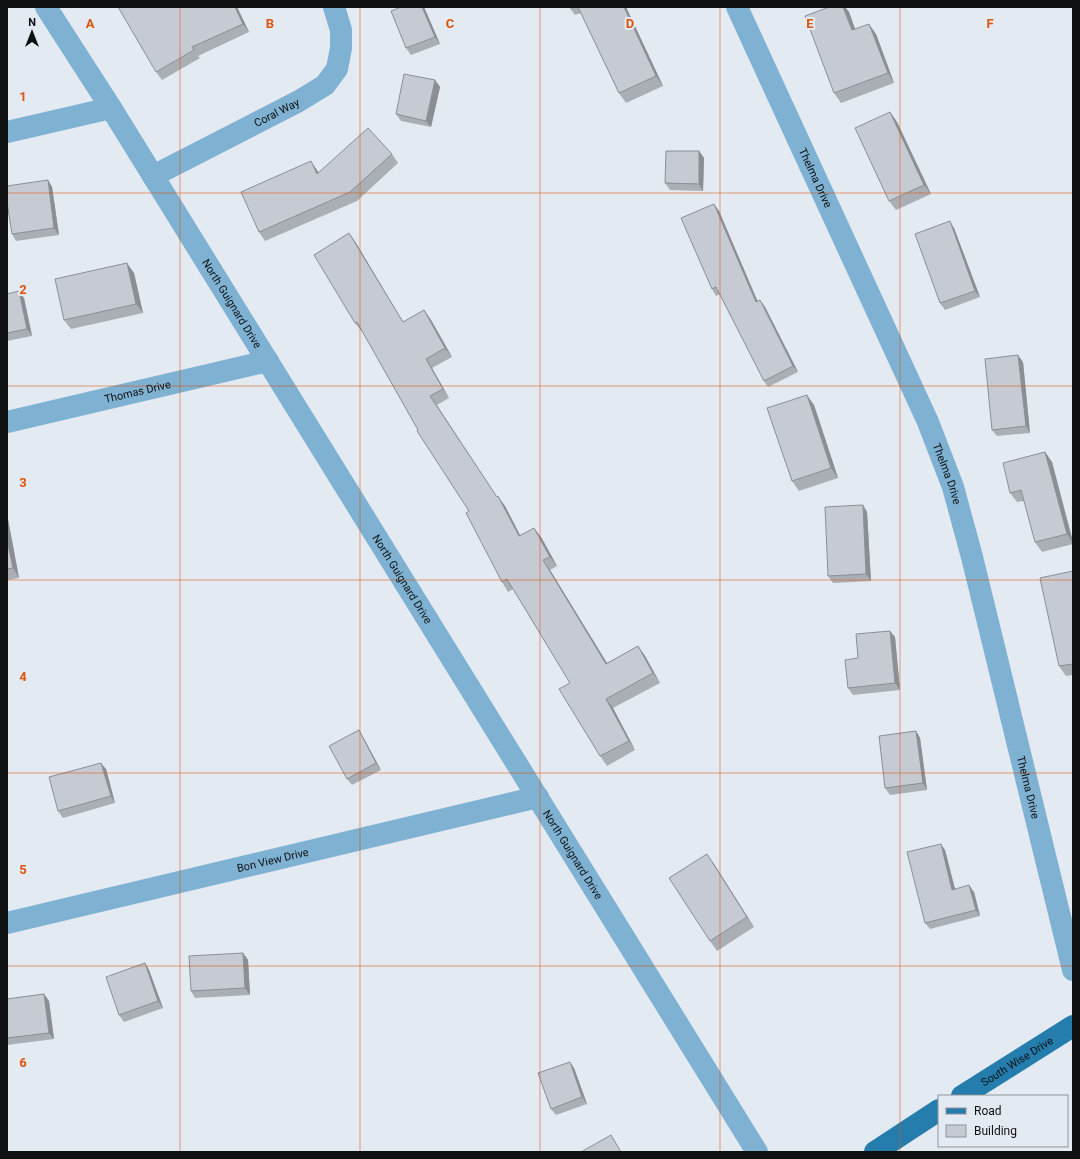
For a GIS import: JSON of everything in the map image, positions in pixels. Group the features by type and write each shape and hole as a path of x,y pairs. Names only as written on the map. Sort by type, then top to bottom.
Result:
{"main road":[{"name":"South Wise Drive","path":"964,1095 1073,1026"},
{"path":"875,1152 938,1111"}],"street":[{"name":"North Guignard Drive","path":"46,7 111,108 758,1152"},
{"name":"Coral Way","path":"153,176 299,101 325,85 337,70 341,48 341,30 334,7"},
{"name":"Thelma Drive","path":"737,7 928,422 953,487 972,557 1073,970"},
{"path":"7,132 111,108"},
{"name":"Thomas Drive","path":"7,422 268,362"},
{"name":"Bon View Drive","path":"7,923 538,797"}],"building":[{"path":"118,7 235,7 243,24 192,47 194,50 156,72"},
{"path":"401,7 422,7 435,37 406,48 391,11"},
{"path":"578,7 624,7 656,76 619,93"},
{"path":"829,7 843,7 852,30 869,24 888,73 834,93 805,16"},
{"path":"404,74 435,80 426,121 396,114"},
{"path":"890,112 924,185 889,201 855,128"},
{"path":"368,128 392,154 350,192 259,232 241,192 311,161 317,174"},
{"path":"666,151 699,151 699,184 665,183"},
{"path":"48,180 54,228 12,234 7,202 7,186"},
{"path":"714,204 756,302 760,300 793,366 764,381 716,287 712,289 681,218"},
{"path":"950,221 975,291 940,303 915,234"},
{"path":"349,233 403,322 424,310 445,348 426,359 443,389 430,396 497,497 498,496 519,536 534,528 550,557 543,560 606,664 638,646 653,673 606,699 629,741 600,756 559,689 570,683 507,579 502,582 466,513 469,511 417,431 418,430 357,322 355,323 314,255"},
{"path":"127,263 136,304 64,320 55,279"},
{"path":"19,291 27,329 7,333 7,294"},
{"path":"1018,355 1026,426 992,430 985,359"},
{"path":"807,395 831,468 792,481 767,408"},
{"path":"1045,452 1067,534 1035,542 1021,490 1010,493 1003,463"},
{"path":"863,505 866,574 828,576 825,507"},
{"path":"7,540 13,568 7,569"},
{"path":"1073,571 1073,664 1059,666 1040,578"},
{"path":"890,631 895,683 848,688 845,660 858,658 856,634"},
{"path":"359,730 376,763 347,779 329,746"},
{"path":"916,731 923,783 885,788 879,736"},
{"path":"101,763 111,796 58,811 49,777"},
{"path":"941,844 952,890 969,885 976,910 925,923 907,852"},
{"path":"707,854 747,917 710,941 669,878"},
{"path":"243,953 245,988 191,991 189,956"},
{"path":"145,963 158,1001 119,1015 106,977"},
{"path":"44,994 49,1033 7,1038 7,999"},
{"path":"570,1062 582,1097 551,1109 538,1073"},
{"path":"611,1135 621,1152 581,1152"}]}
